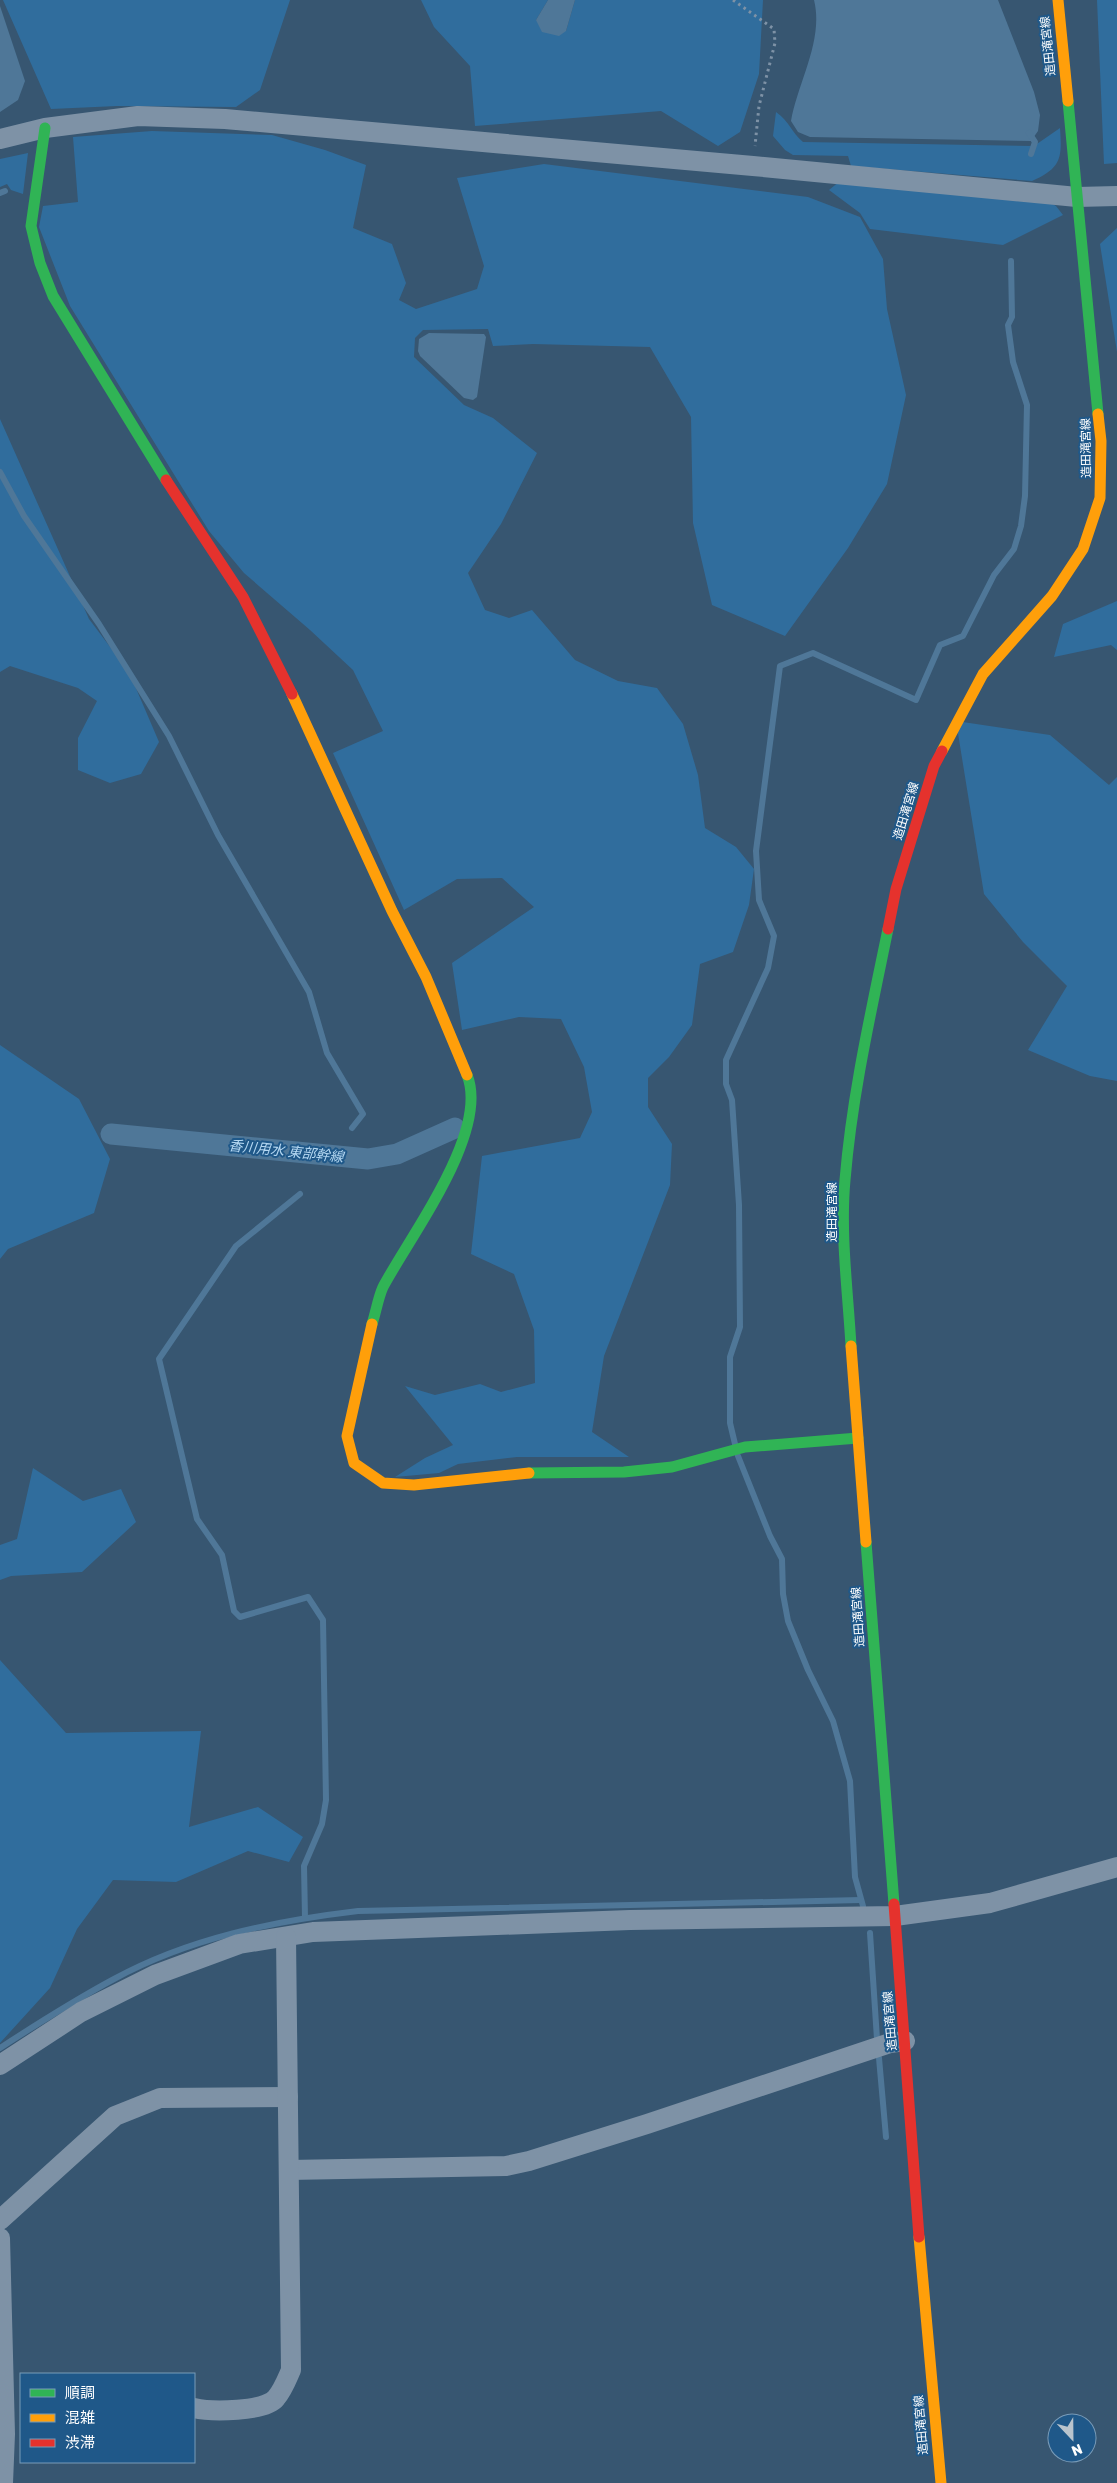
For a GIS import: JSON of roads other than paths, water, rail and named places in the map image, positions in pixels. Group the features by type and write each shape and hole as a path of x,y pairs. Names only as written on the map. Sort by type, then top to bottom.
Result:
{"main road":[{"name":"造田滝宮線","path":"941,2483 923,2290 858,1438 845,1238 845,1181 858,1078 896,888 934,766 982,674 1052,596 1083,549 1100,498 1101,441 1058,0"},
{"path":"45,128 31,226 40,263 53,296 156,466 242,597 278,663 392,911 426,977 472,1088 467,1128 449,1173 382,1288 367,1342 347,1436 354,1463 383,1483 414,1486 540,1472 624,1472 662,1468 736,1448 858,1438"}],"street":[{"path":"0,139 45,128 138,116 224,119 1077,197 1117,196"},
{"path":"0,2065 81,2012 155,1974 239,1944 313,1932 630,1920 895,1916 990,1903 1117,1866"},
{"path":"195,2408 206,2410 265,2406 276,2398 291,2370 286,1937"},
{"path":"289,2170 506,2166 529,2161 647,2124 890,2043 905,2040"},
{"path":"0,2220 115,2116 160,2098 288,2097"},
{"path":"0,2238 13,2432 3,2483"}],"waterway":[{"path":"1029,133 1035,142 1031,154"},
{"path":"0,193 5,191"},
{"path":"735,1444 730,1423 730,1357 740,1327 739,1205 732,1100 726,1084 726,1060 768,968 774,936 759,900 756,851 780,666 813,653 916,700 940,645 963,636 994,575 1014,549 1021,526 1025,496 1027,405 1013,362 1008,325 1012,317 1011,261"},
{"path":"0,472 24,516 99,624 169,736 218,835 309,992 327,1053 363,1114 352,1128"},
{"name":"香川用水 東部幹線","path":"111,1134 368,1159 397,1154 455,1128"},
{"path":"300,1194 236,1246 159,1359 197,1519 222,1555 234,1611 240,1617 308,1597 323,1620 326,1800 322,1824 304,1866 305,1918"},
{"path":"738,1456 770,1536 782,1559 783,1594 788,1621 808,1670 833,1721 850,1781 855,1877 863,1906"},
{"path":"0,2048 85,1995 172,1952 233,1933 295,1920 358,1911 861,1900"},
{"path":"870,1933 877,2039"},
{"path":"879,2058 886,2137"}]}
